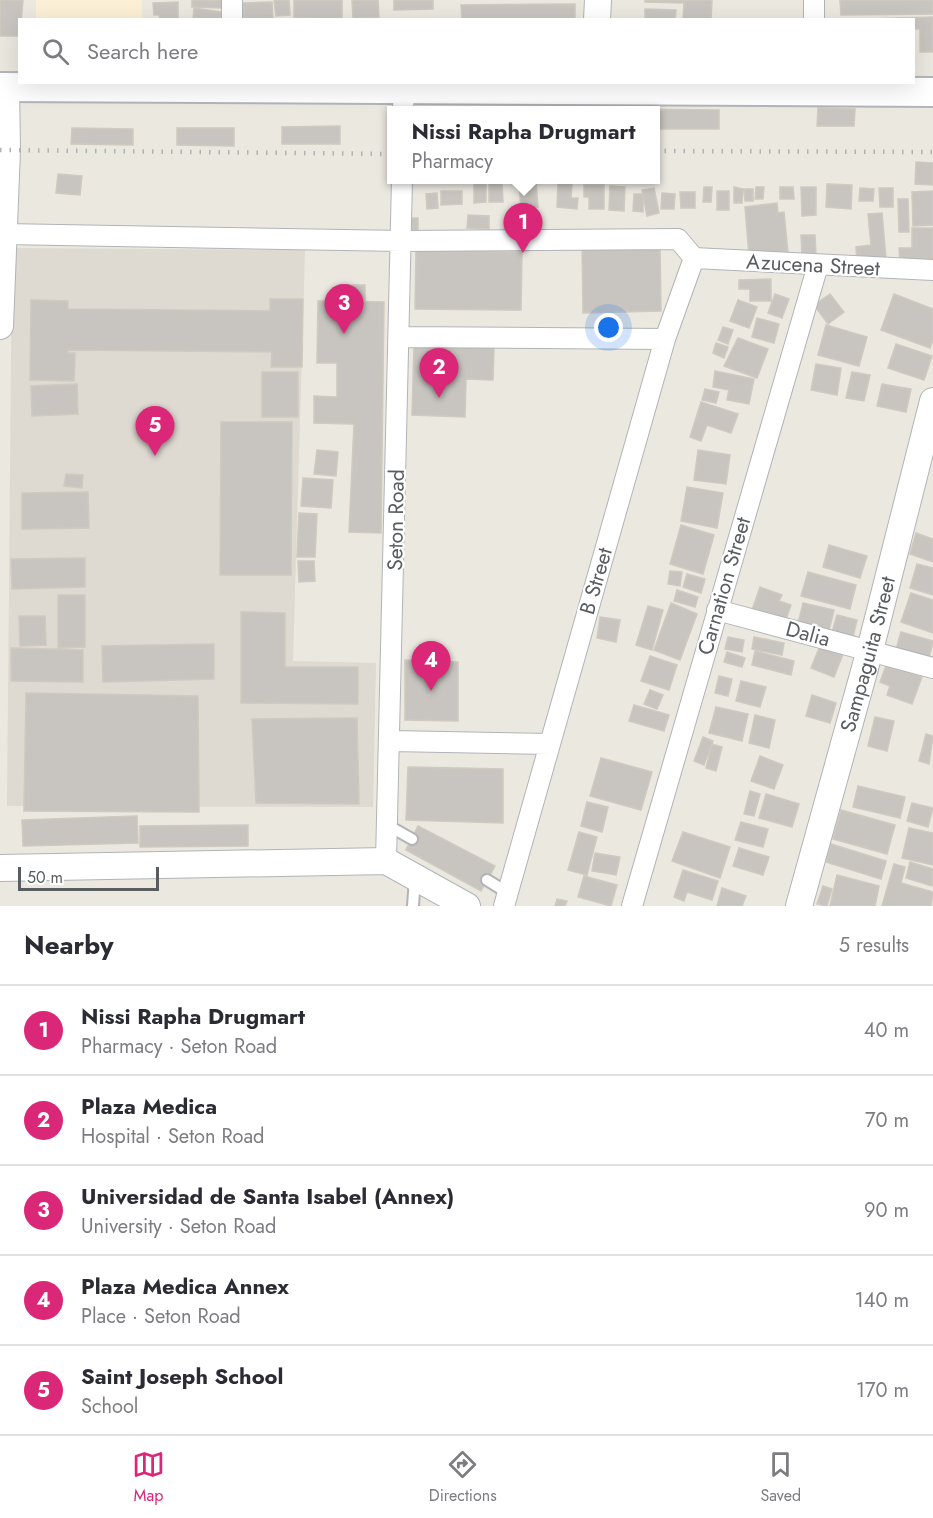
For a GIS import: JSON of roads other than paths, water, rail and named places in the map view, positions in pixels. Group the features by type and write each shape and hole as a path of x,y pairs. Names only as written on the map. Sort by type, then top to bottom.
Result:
{"main road":[{"path":"3,87 234,85 404,100 593,86 816,87 933,92"}],"street":[{"path":"232,0 232,18"},
{"path":"597,18 598,0"},
{"path":"814,0 814,18"},
{"path":"0,326 7,150 3,87"},
{"name":"Seton Road","path":"386,861 391,741 402,184"},
{"path":"3,234 402,241 678,239 694,258"},
{"name":"Azucena Street","path":"694,258 933,270"},
{"name":"B Street","path":"506,900 665,339 694,258"},
{"name":"Carnation Street","path":"632,906 818,266"},
{"path":"400,338 665,339"},
{"name":"Sampaguita Street","path":"799,906 870,650 933,401"},
{"name":"Dalia","path":"717,610 933,668"},
{"path":"391,741 550,744"},
{"path":"0,868 386,861 467,906"}],"lane":[{"path":"387,825 412,839"},
{"path":"413,906 415,878"},
{"path":"487,880 506,900"}],"railway":[{"path":"0,150 387,154"},
{"path":"660,151 933,152"}],"place":[{"name":"Nissi Rapha Drugmart","path":"523,253"},
{"name":"Universidad de Santa Isabel (Annex)","path":"344,334"},
{"name":"Plaza Medica","path":"439,398"},
{"name":"Saint Joseph School","path":"155,456"},
{"name":"Plaza Medica Annex","path":"431,691"}]}
